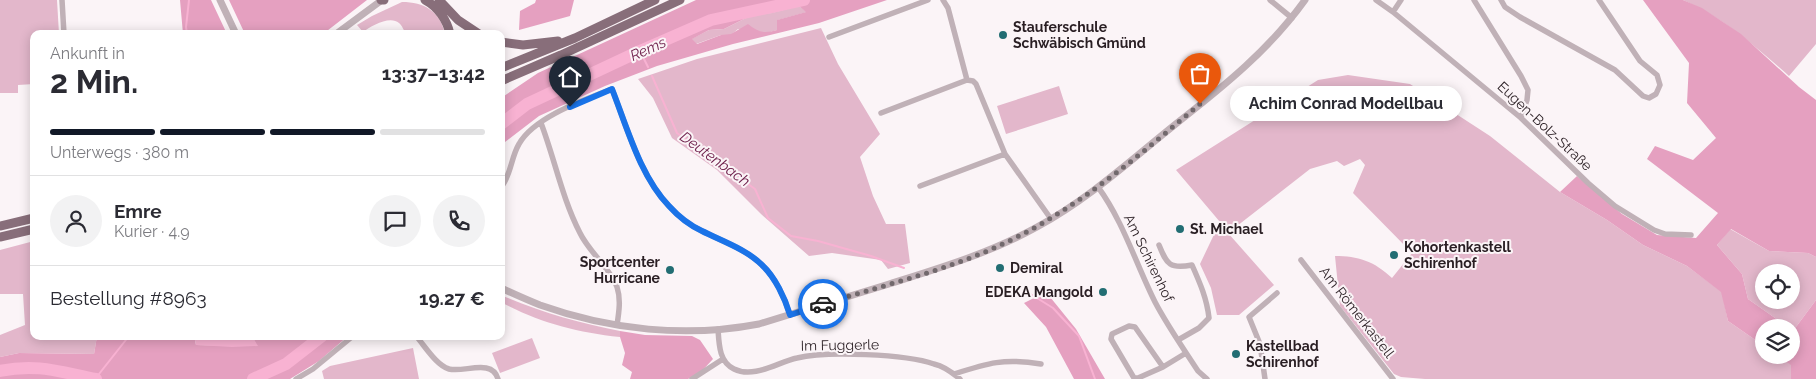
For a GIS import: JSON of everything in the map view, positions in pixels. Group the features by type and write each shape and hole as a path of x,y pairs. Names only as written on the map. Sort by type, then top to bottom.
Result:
{"highway":[{"path":"505,66 575,38 656,0"},
{"path":"505,79 680,0"},
{"path":"431,1 442,15 448,30"},
{"path":"431,1 473,30"},
{"path":"505,43 523,45 575,38"},
{"path":"0,226 30,219"},
{"path":"0,237 30,230"}],"street":[{"path":"62,0 64,30"},
{"path":"220,0 234,30"},
{"path":"341,30 382,0"},
{"path":"829,37 928,0"},
{"path":"943,0 948,8 967,80"},
{"path":"1270,0 1292,18"},
{"path":"505,290 538,304 577,317 617,325 663,330 718,329 759,324 980,255 1051,219 1098,187 1249,64 1292,18 1305,0"},
{"name":"Eugen-Bolz-Straße","path":"1376,0 1521,118 1588,183 1634,219 1659,232 1691,235"},
{"path":"1393,12 1401,0"},
{"path":"1474,0 1528,90 1521,118"},
{"path":"1501,0 1505,7 1520,17 1615,70 1643,96 1650,98 1656,94 1660,85 1657,75 1640,61 1599,0"},
{"path":"882,112 967,80 973,81 976,84 1004,154 1051,219"},
{"path":"505,183 519,144 525,135 541,123 570,107 612,89 649,179 668,205 684,220 700,230 740,249 762,265 775,282 790,315"},
{"path":"541,123 571,216 588,247 616,285 620,308 617,325"},
{"path":"920,186 1004,154"},
{"name":"Am Schirenhof","path":"1098,187 1118,224 1155,303 1198,371 1207,379"},
{"name":"Am Schirenhof","path":"1159,245 1169,264 1174,267 1192,265 1204,291 1207,305 1209,318 1199,328 1178,340"},
{"name":"Am Römerkastell","path":"1302,260 1393,379"},
{"path":"1265,379 1260,344 1249,317 1277,293"},
{"path":"1164,367 1135,327 1129,326 1112,334 1111,338 1134,378 1164,367 1186,353"},
{"path":"692,379 723,359 719,346 718,329"},
{"path":"296,379 319,365 348,340"},
{"path":"419,340 441,365 450,369 482,367 490,370 498,376 498,379"},
{"name":"Im Fuggerle","path":"723,359 733,369 747,372 797,358 820,355 872,356 934,364 960,379"},
{"path":"954,374 988,363 1017,360 1040,364"},
{"path":"1196,379 1198,371"}],"shaded area":[{"path":"0,0 57,0 59,30 30,30 30,84 18,85 18,93 0,93"},
{"path":"180,0 211,0 225,30 183,30"},
{"path":"229,0 367,0 328,30 243,30"},
{"path":"536,0 574,0 570,16 519,30 520,11 535,3"},
{"path":"696,0 887,0 819,23 733,44 657,66 605,86 539,116 505,142 505,95 538,73","holes":["799,6 806,12 777,20 777,30 761,32 748,24 731,34 721,35 697,44 692,39 709,30 724,29 750,16"]},
{"path":"1643,0 1683,0 1702,8 1741,34 1816,100 1816,257 1808,253 1769,251 1731,229 1717,245 1742,274 1748,299 1755,304 1755,309 1762,309 1777,319 1755,319 1755,340 1728,321 1721,292 1687,266 1643,245 1607,220 1560,192 1577,176 1622,214 1657,235 1696,238 1718,213 1647,159 1655,146 1693,160 1716,138 1687,103 1689,63"},
{"path":"1683,0 1816,0 1816,44 1789,76 1726,24"},
{"path":"402,2 410,2 430,9 439,19 444,30 404,30 400,24 391,20 376,24 366,30 361,30 357,25"},
{"path":"799,6 807,12 778,20 777,30 767,33 738,29 731,35 721,35 696,44 691,39 709,30 724,29 750,16"},
{"path":"821,28 838,64 880,134 860,157 873,196 886,224 905,224 910,263 888,269 881,260 832,253 809,256 761,214 717,170 672,138 653,98 638,79 697,59"},
{"path":"1348,75 1410,84 1490,136 1560,192 1607,220 1643,245 1687,266 1722,292 1728,321 1755,340 1755,364 1791,364 1791,379 1425,379 1401,377 1394,374 1340,306 1335,256 1358,258 1379,267 1392,278 1412,253 1353,193 1365,165 1360,159 1344,166 1337,161 1310,169 1228,233 1274,285 1239,315 1217,315 1211,288 1200,264 1220,222 1176,170 1318,80"},
{"path":"1059,86 1068,114 1006,134 997,106"},
{"path":"1730,229 1769,251 1808,253 1816,257 1816,300 1800,322 1800,319 1777,319 1762,309 1800,309 1800,264 1755,264 1755,304 1748,299 1742,274 1717,245"},
{"path":"30,242 30,340 96,340 94,354 19,353 0,357 0,335 25,325 23,294 0,294 0,250"},
{"path":"1046,292 1076,329 1105,379 1074,379 1046,327 1024,303"},
{"path":"505,297 560,316 620,331 620,337 559,326 505,304"},
{"path":"1816,300 1816,379 1791,379 1790,364 1800,364 1800,322"},
{"path":"620,331 645,335 692,336 700,340 713,359 700,373 688,379 630,379 632,372 622,365 625,353"},
{"path":"532,338 540,358 500,373 492,353"},
{"path":"96,340 195,340 196,345 257,346 254,340 343,340 319,361 290,379 0,379 0,357 19,353 94,354"},
{"path":"195,340 254,340 258,346 232,347 196,345"},
{"path":"413,348 419,379 324,379 322,371 330,366"}],"waterway":[{"path":"186,30 189,0"},
{"name":"Rems","path":"505,121 527,104 711,20 804,0"},
{"name":"Deutenbach","path":"640,51 648,67"},
{"name":"Deutenbach","path":"652,76 677,133 755,189 768,218 791,236 818,241 871,256 904,268"},
{"name":"Deutenbach","path":"1024,290 1053,308 1079,336 1095,379"},
{"path":"95,379 126,340"},
{"name":"Rems","path":"253,379 286,364 317,340"},
{"name":"Rems","path":"0,371 37,368 96,379"}],"way so far":[{"path":"823,304 980,255 1012,240 1071,206 1098,187 1200,104"}],"place":[{"name":"Stauferschule Schwäbisch Gmünd","path":"1003,35"},
{"name":"Achim Conrad Modellbau","path":"1200,104"},
{"name":"St. Michael","path":"1180,229"},
{"name":"Kohortenkastell Schirenhof","path":"1394,255"},
{"name":"Demiral","path":"1000,268"},
{"name":"Sportcenter Hurricane","path":"670,270"},
{"name":"EDEKA Mangold","path":"1103,292"},
{"name":"Kastellbad Schirenhof","path":"1236,354"}],"route":[{"path":"570,107 612,89 649,179 668,205 684,220 700,230 740,249 762,265 775,282 790,315 823,304"}]}
